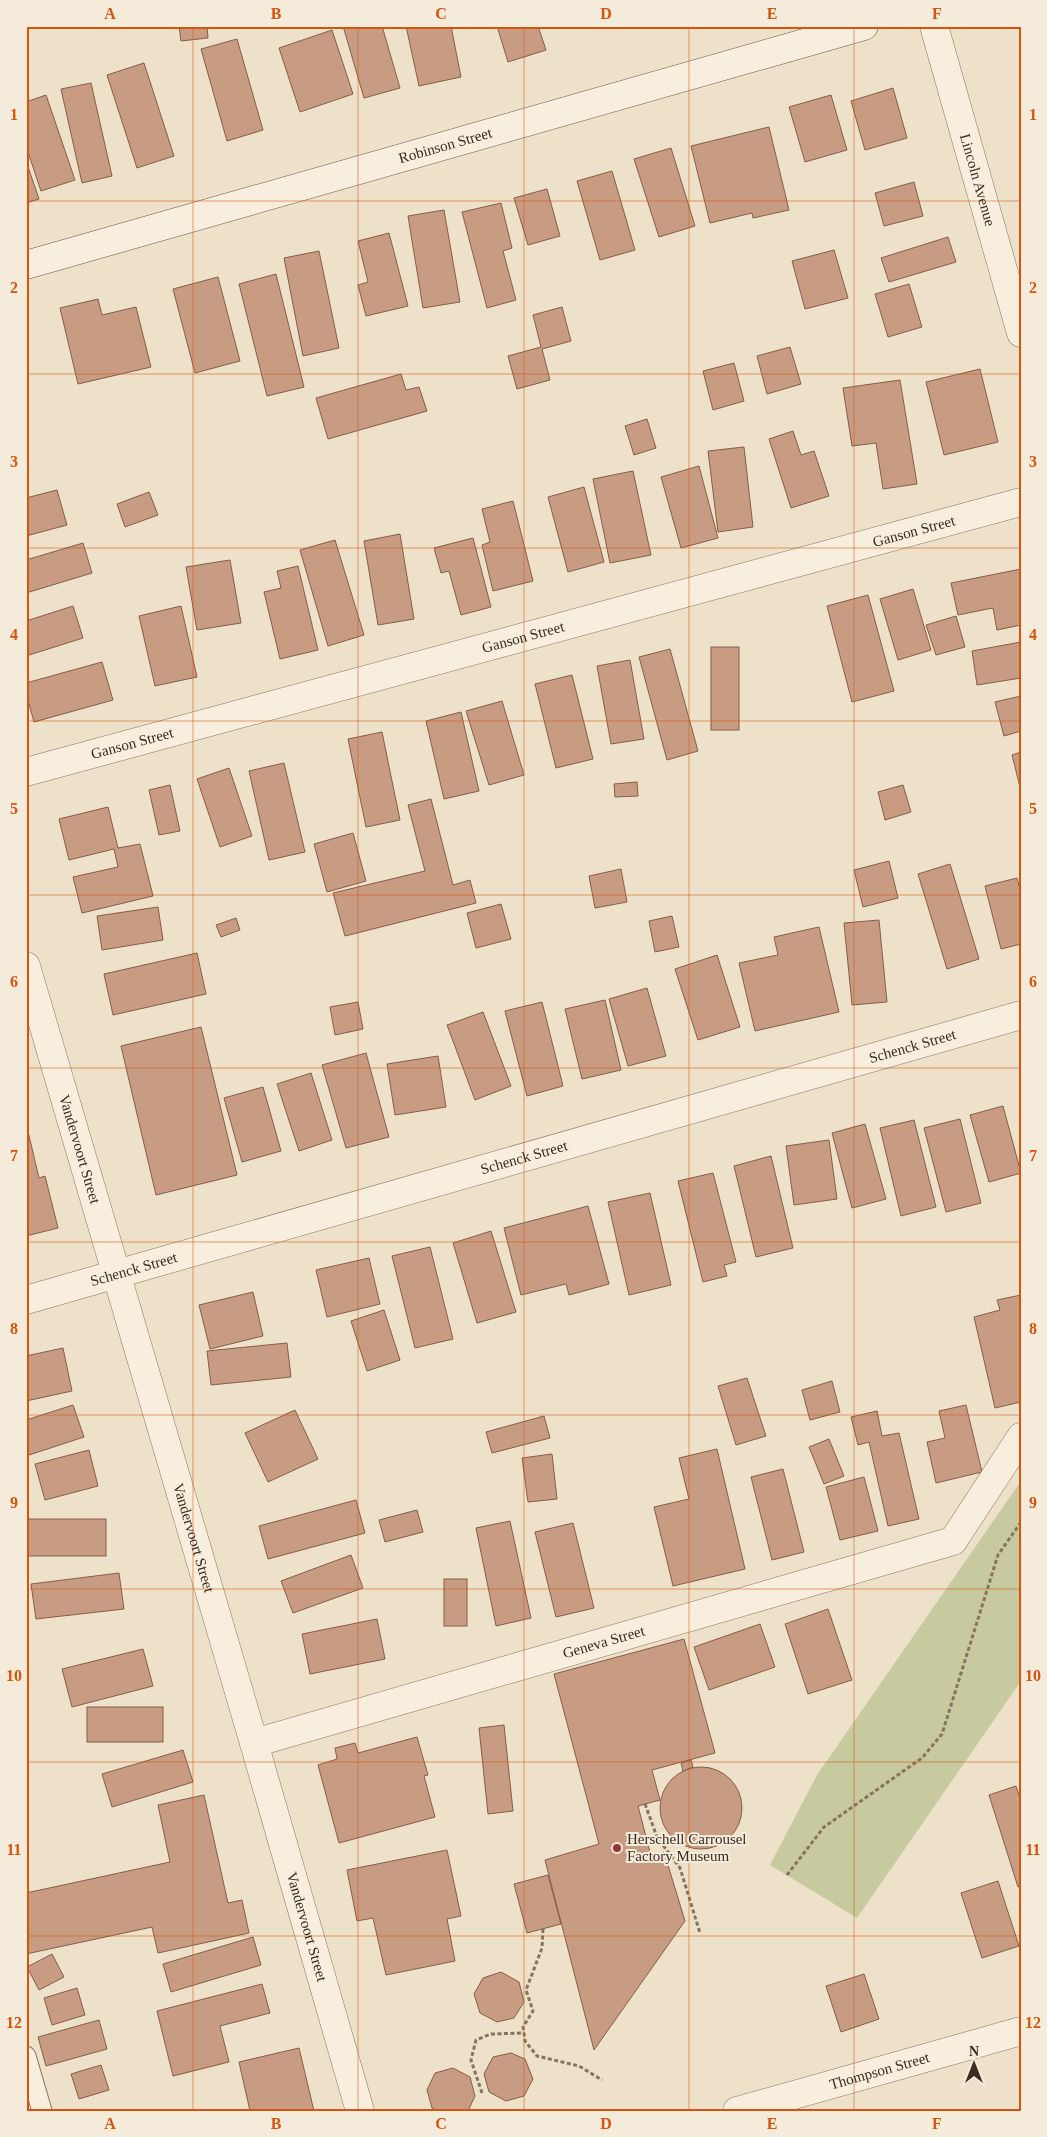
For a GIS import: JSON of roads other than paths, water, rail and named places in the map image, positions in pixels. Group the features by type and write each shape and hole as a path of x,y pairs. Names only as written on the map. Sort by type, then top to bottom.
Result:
{"street":[{"name":"Robinson Street","path":"26,265 864,26"},
{"name":"Lincoln Avenue","path":"934,26 1021,333"},
{"name":"Ganson Street","path":"26,772 1021,502"},
{"name":"Vandervoort Street","path":"26,966 360,2111"},
{"name":"Schenck Street","path":"26,1300 1021,1015"},
{"name":"Geneva Street","path":"254,1744 953,1541 1021,1437"},
{"name":"Thompson Street","path":"737,2111 1021,2031"}],"lane":[{"path":"26,2056 42,2111"}],"place":[{"name":"Herschell Carrousel Factory Museum","path":"617,1848"}]}
